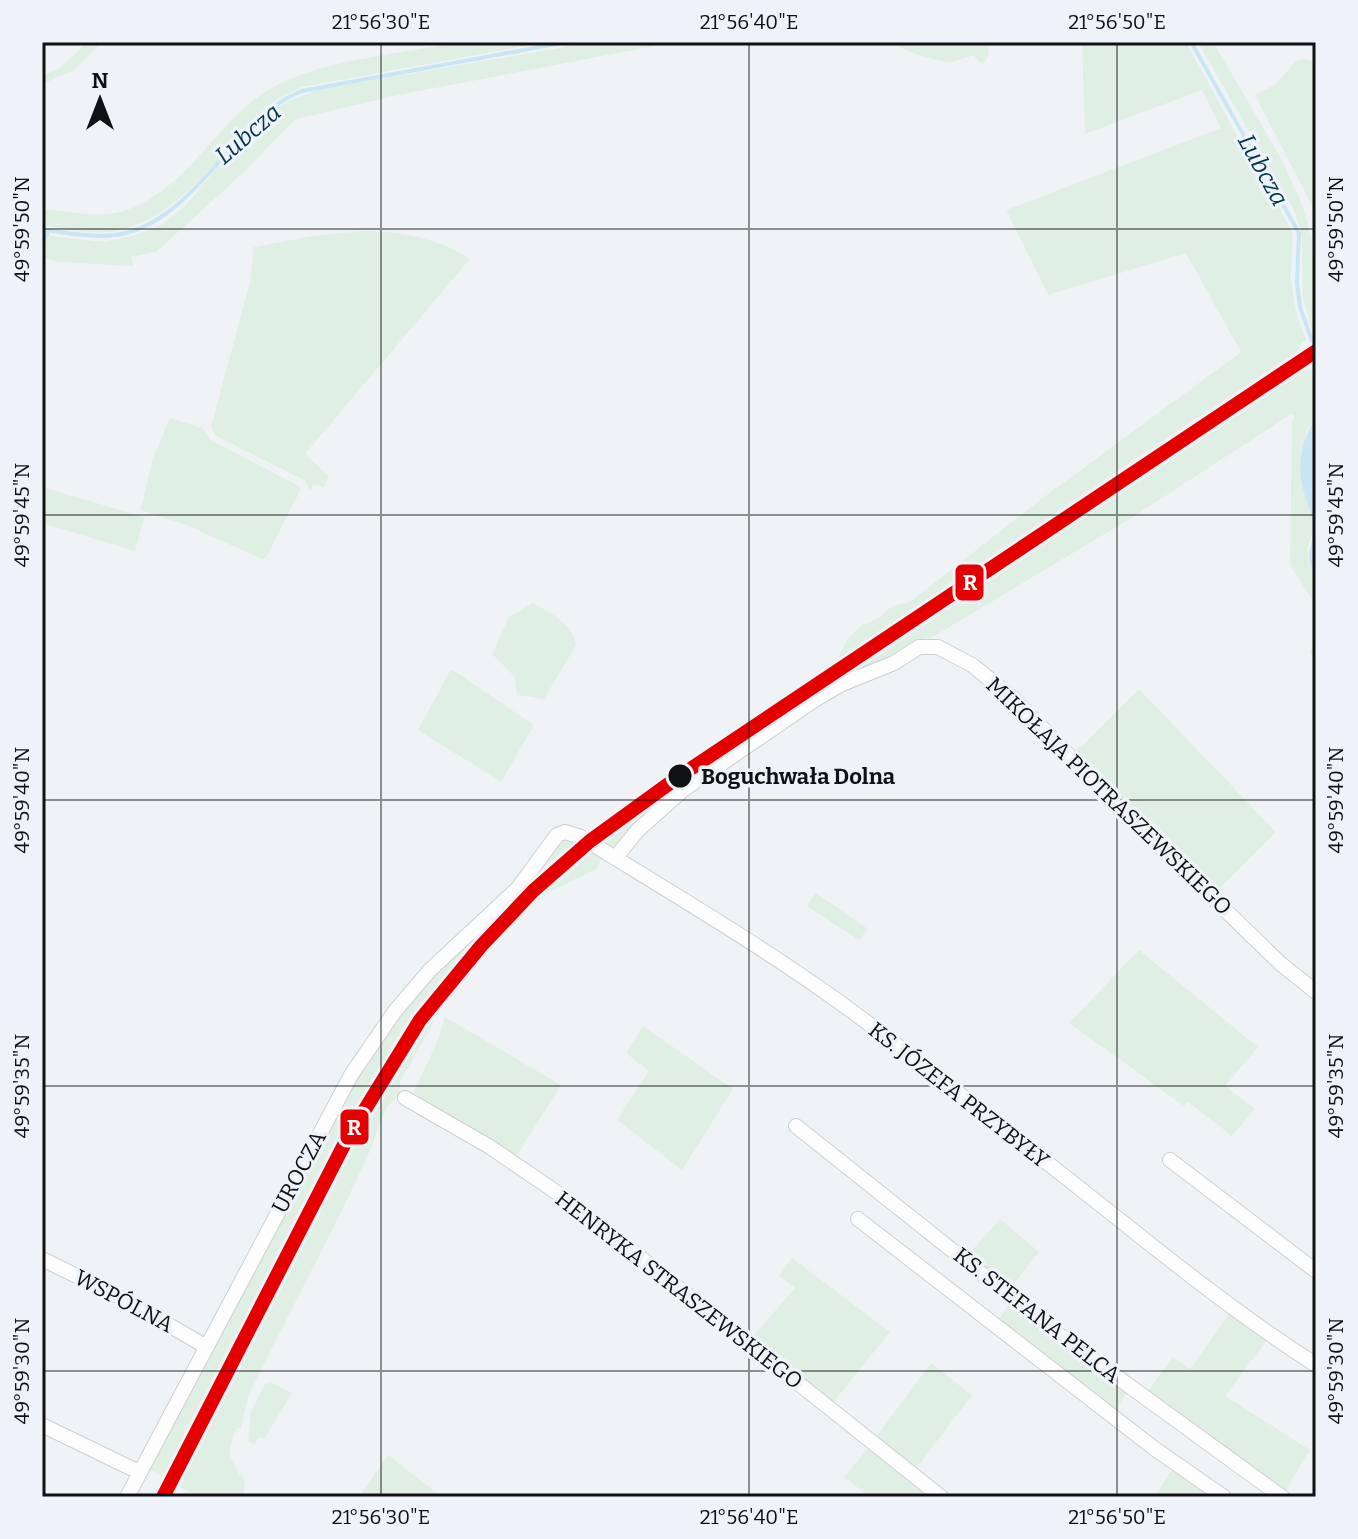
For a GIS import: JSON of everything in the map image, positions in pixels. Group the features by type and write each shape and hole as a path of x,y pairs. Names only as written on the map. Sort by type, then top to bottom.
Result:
{"street":[{"name":"MIKOŁAJA PIOTRASZEWSKIEGO","path":"615,858 638,830 683,790 816,699 842,684 894,663 919,647 938,647 972,665 1013,698 1138,826 1281,964 1316,992"},
{"name":"UROCZA","path":"127,1497 351,1075 395,1011 430,970 518,888 557,835 573,833 590,842"},
{"name":"KS. JÓZEFA PRZYBYŁY","path":"590,842 685,899 806,979 880,1033 1195,1281 1316,1365"},
{"name":"HENRYKA STRASZEWSKIEGO","path":"405,1098 490,1147 572,1203 941,1497"},
{"name":"KS. STEFANA PELCA","path":"796,1126 1051,1329 1282,1497"},
{"path":"1170,1160 1316,1271"},
{"name":"KS. STEFANA PELCA","path":"858,1219 1130,1430 1224,1497"},
{"name":"WSPÓLNA","path":"42,1259 124,1299 205,1346"},
{"path":"42,1425 139,1472"}],"shaded area":[{"path":"1302,354 1307,364 597,841 524,906 430,1014 390,1075 348,1148 169,1497 157,1497 368,1089 434,992 477,941 537,881 582,843 649,794"}],"green space":[{"path":"87,42 102,42 73,71 42,84 42,75 59,69"},
{"path":"462,42 546,42 302,87 265,109 198,182 158,214 137,225 106,232 42,225 42,209 106,214 139,205 181,175 256,99 297,76 367,58"},
{"path":"594,42 676,42 398,95 296,119 242,174 156,252 131,257 134,266 58,262 42,257 42,235 105,242 136,235 163,224 186,205 218,167 231,159 236,148 269,112 293,99 317,90"},
{"path":"888,42 987,42 989,56 982,64 973,55 949,63 918,55"},
{"path":"1082,42 1186,42 1235,132 1269,186 1293,234 1291,278 1296,314 1306,340 1299,345 1302,354 753,724 749,718 838,658 849,637 861,626 879,618 892,606 910,602 1040,500 1241,352 1186,253 1048,295 1006,210 1221,128 1202,90 1085,134"},
{"path":"1198,42 1213,42 1281,158 1303,207 1312,242 1316,333 1313,335 1303,297 1302,237 1295,212"},
{"path":"1296,61 1316,62 1316,214 1255,95 1276,84"},
{"path":"363,231 418,237 470,259 305,454 329,476 324,487 313,485 310,491 306,481 216,436 211,427 250,282 254,247"},
{"path":"1307,364 1316,378 1316,420 1306,431 1301,478 1313,532 1308,560 1316,577 1316,661 1310,653 1315,604 1290,565 1294,416 1291,414 1133,517 931,638 924,638 893,660 816,697 613,851 597,841 710,763"},
{"path":"170,418 202,428 212,441 299,486 301,489 267,556 262,559 186,525 141,510 152,460"},
{"path":"42,487 144,517 135,551 42,523"},
{"path":"533,603 566,625 576,645 544,699 517,695 514,676 492,654 509,617"},
{"path":"451,669 534,725 501,782 418,730"},
{"path":"1139,689 1276,832 1214,894 1072,752 1083,745"},
{"path":"568,837 582,843 508,911 462,959 385,1061 346,1130 166,1479 150,1469 350,1084 404,1005 560,840"},
{"path":"591,848 601,858 597,869 547,893 506,932 444,1003 400,1082 399,1095 386,1108 367,1158 248,1396 241,1428 237,1428 231,1442 231,1457 245,1483 243,1497 198,1497 175,1484 352,1140 413,1038 486,947"},
{"path":"816,893 868,929 859,940 807,906"},
{"path":"1139,950 1258,1047 1225,1086 1255,1109 1232,1136 1188,1102 1184,1106 1069,1023"},
{"path":"445,1017 561,1085 514,1160 414,1092"},
{"path":"643,1026 733,1089 682,1170 617,1120 649,1071 626,1053"},
{"path":"1000,1219 1039,1252 1009,1290 967,1256"},
{"path":"792,1258 890,1332 832,1404 748,1342 795,1288 779,1276"},
{"path":"1011,1302 1128,1391 1113,1413 997,1321"},
{"path":"1230,1313 1267,1340 1225,1396 1310,1450 1284,1493 1145,1395 1173,1357 1190,1369"},
{"path":"931,1363 972,1395 915,1470 876,1437"},
{"path":"270,1382 292,1393 264,1439 259,1437 254,1445 248,1441 251,1411 265,1383"},
{"path":"870,1446 932,1497 870,1497 844,1477"},
{"path":"388,1455 442,1497 359,1497"},
{"path":"1174,1467 1217,1497 1154,1497"}],"water":[{"path":"1316,420 1316,577 1309,556 1313,522 1302,485 1301,456 1305,440"}],"waterway":[{"name":"Lubcza","path":"42,229 106,236 134,230 152,222 185,198 261,118 276,105 302,91 567,42"},
{"name":"Lubcza","path":"1191,42 1299,233 1297,283 1300,307 1316,352"},
{"path":"42,244 49,230"}],"transit line":[{"name":"R","path":"163,1497 348,1137 420,1020 481,946 533,891 590,841 674,780 1316,351"}],"place":[{"name":"Boguchwała Dolna","path":"680,776"}]}
